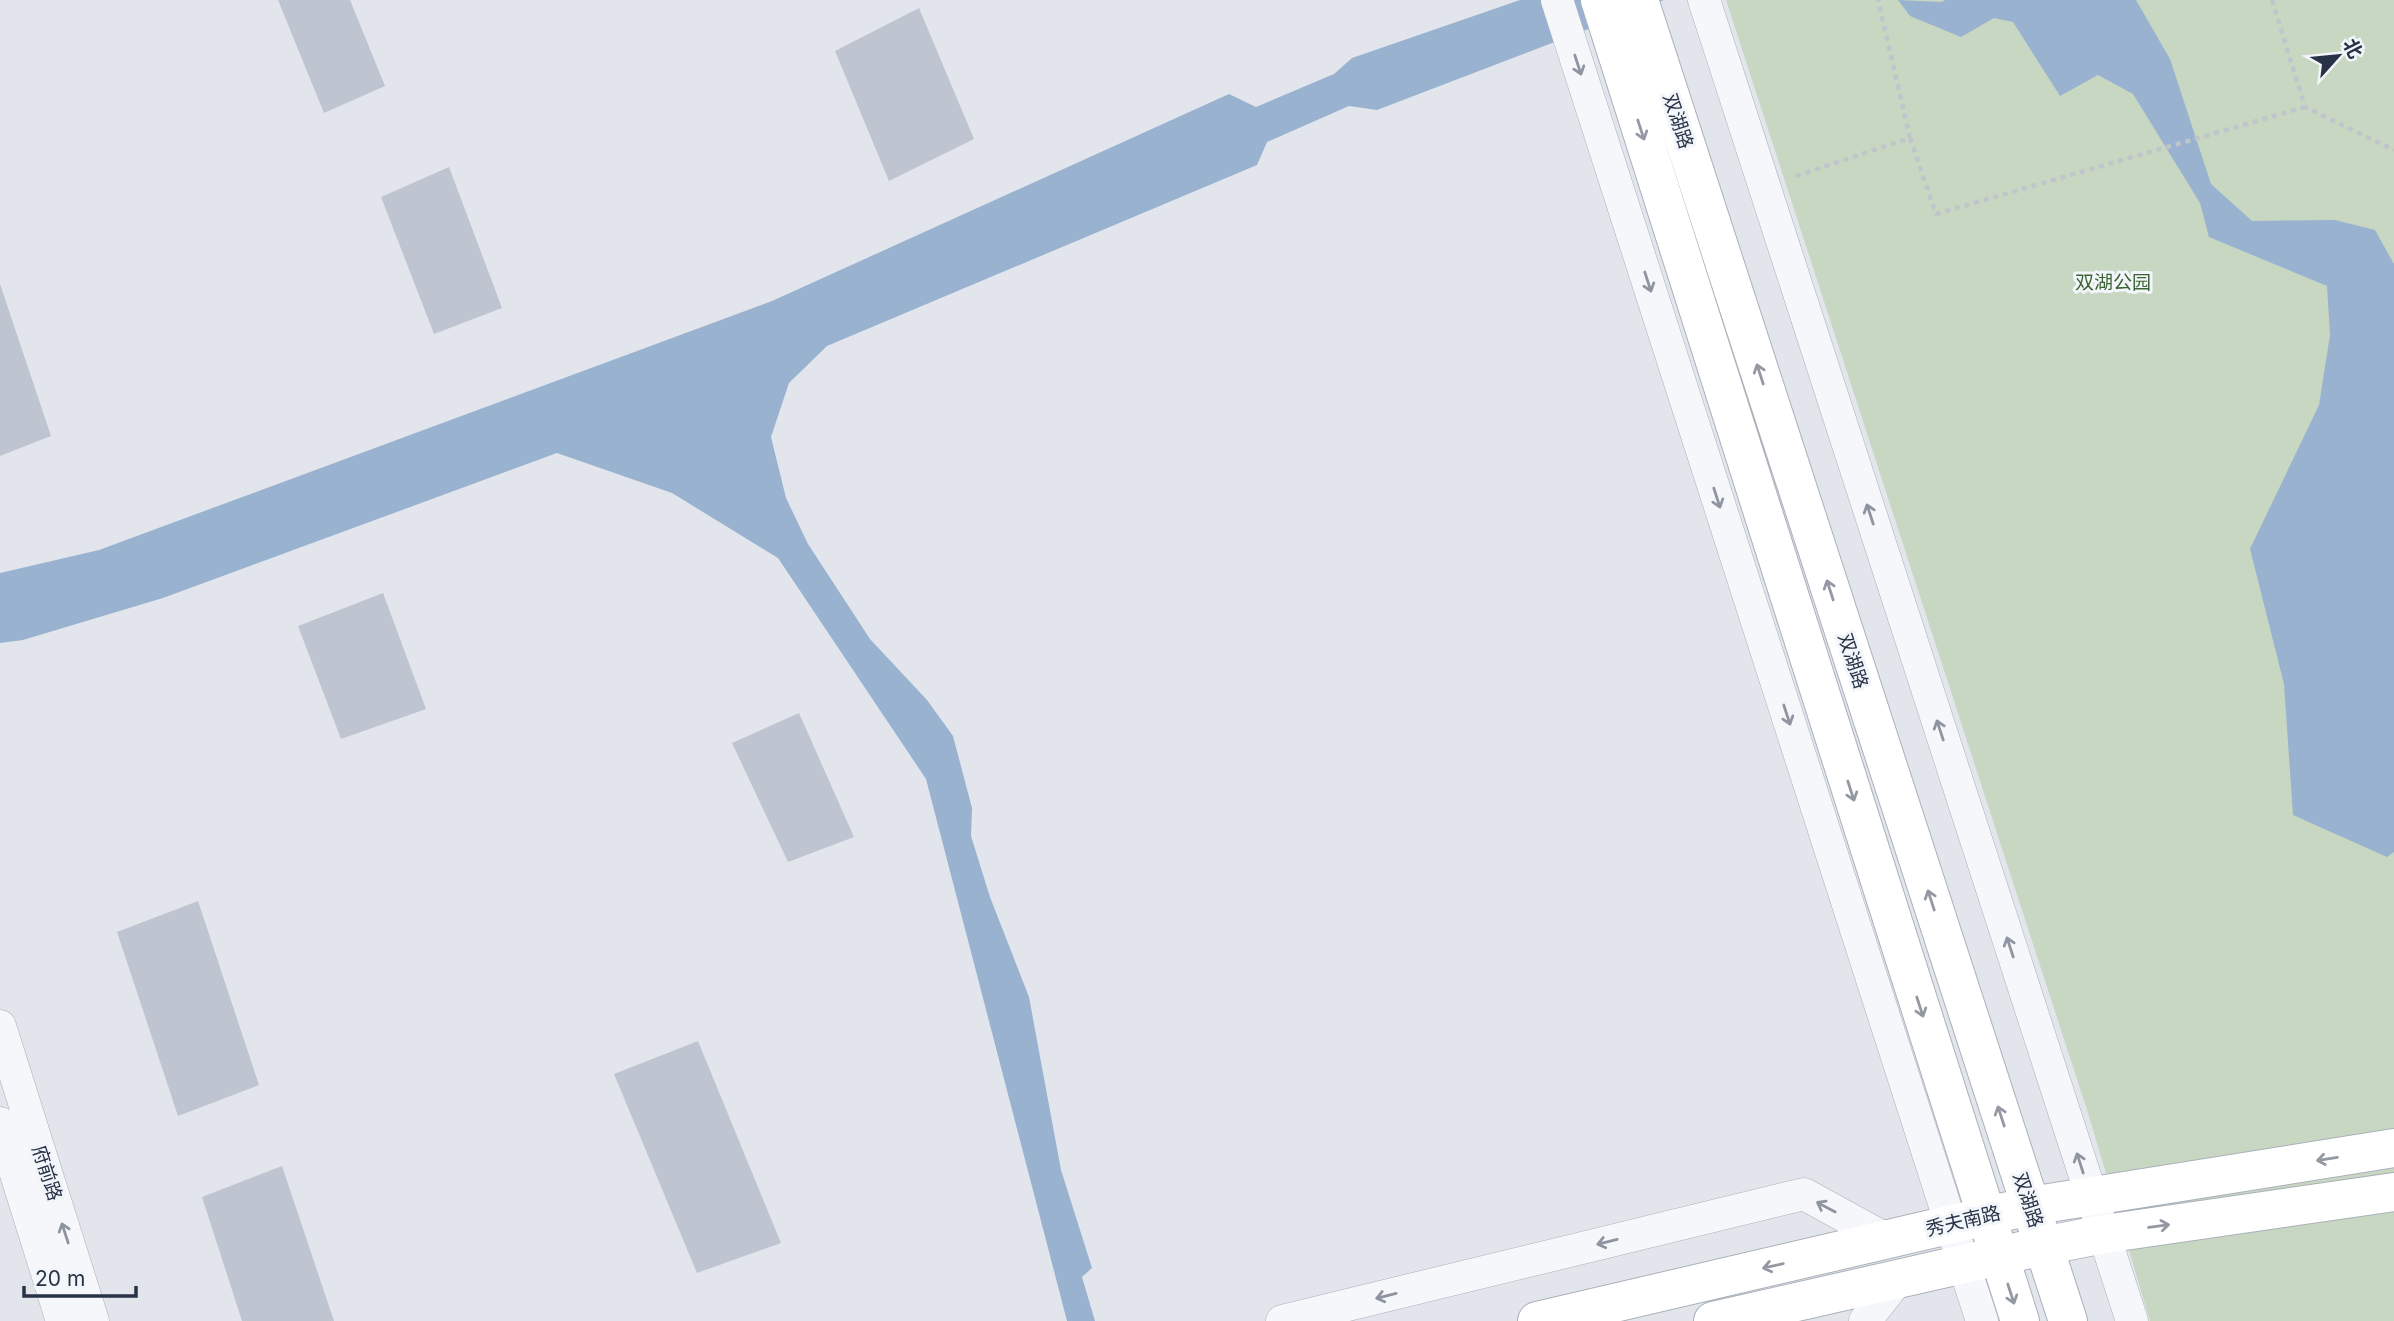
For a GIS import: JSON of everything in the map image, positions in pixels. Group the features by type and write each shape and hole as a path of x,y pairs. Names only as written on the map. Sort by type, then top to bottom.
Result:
{"main road":[{"name":"双湖路","path":"1600,0 1968,1220 1981,1260 2020,1321"},
{"name":"双湖路","path":"1644,16 2068,1321"},
{"name":"秀夫南路","path":"1537,1321 2030,1206 2394,1148"},
{"path":"1713,1321 2104,1234 2394,1192"}],"street":[{"path":"1557,0 1968,1220"},
{"path":"1704,0 2132,1321"},
{"name":"府前路","path":"0,1026 93,1321"},
{"name":"府前路","path":"0,1123 62,1321"},
{"path":"1282,1321 1804,1194 1886,1239"},
{"path":"1981,1260 1982,1321"},
{"path":"1864,1321 1898,1279"}],"path":[{"path":"1878,0 1910,138 1936,214 2305,107 2394,150"},
{"path":"2272,0 2305,107"},
{"path":"1765,187 1910,138"}],"green space":[{"name":"双湖公园","path":"1726,0 2394,0 2394,1321 2150,1321 2088,1113"}],"water":[{"path":"1520,0 1664,0 1377,110 1349,106 1267,142 1257,165 827,346 789,383 771,437 786,498 808,544 870,639 927,700 953,736 972,808 971,836 990,897 1029,997 1061,1170 1092,1268 1082,1277 1095,1321 1067,1321 926,779 778,558 672,493 557,453 163,598 23,640 0,643 0,573 99,550 772,301 1229,94 1256,107 1334,74 1352,58"},
{"path":"1898,0 2136,0 2170,59 2211,184 2252,221 2335,220 2375,230 2394,264 2394,852 2387,857 2293,815 2284,684 2250,549 2319,405 2330,335 2327,286 2209,237 2200,203 2133,94 2098,75 2060,96 2013,22 1994,18 1961,37 1910,16"}],"building":[{"path":"278,0 350,0 385,86 324,113"},
{"path":"919,8 974,139 889,181 835,51"},
{"path":"449,167 502,308 434,334 381,197"},
{"path":"0,284 51,436 0,456"},
{"path":"383,593 426,709 341,739 298,626"},
{"path":"799,713 854,837 788,862 732,743"},
{"path":"198,901 259,1085 178,1116 117,932"},
{"path":"698,1041 781,1243 697,1273 614,1074"},
{"path":"282,1166 334,1321 242,1321 202,1197"}]}
